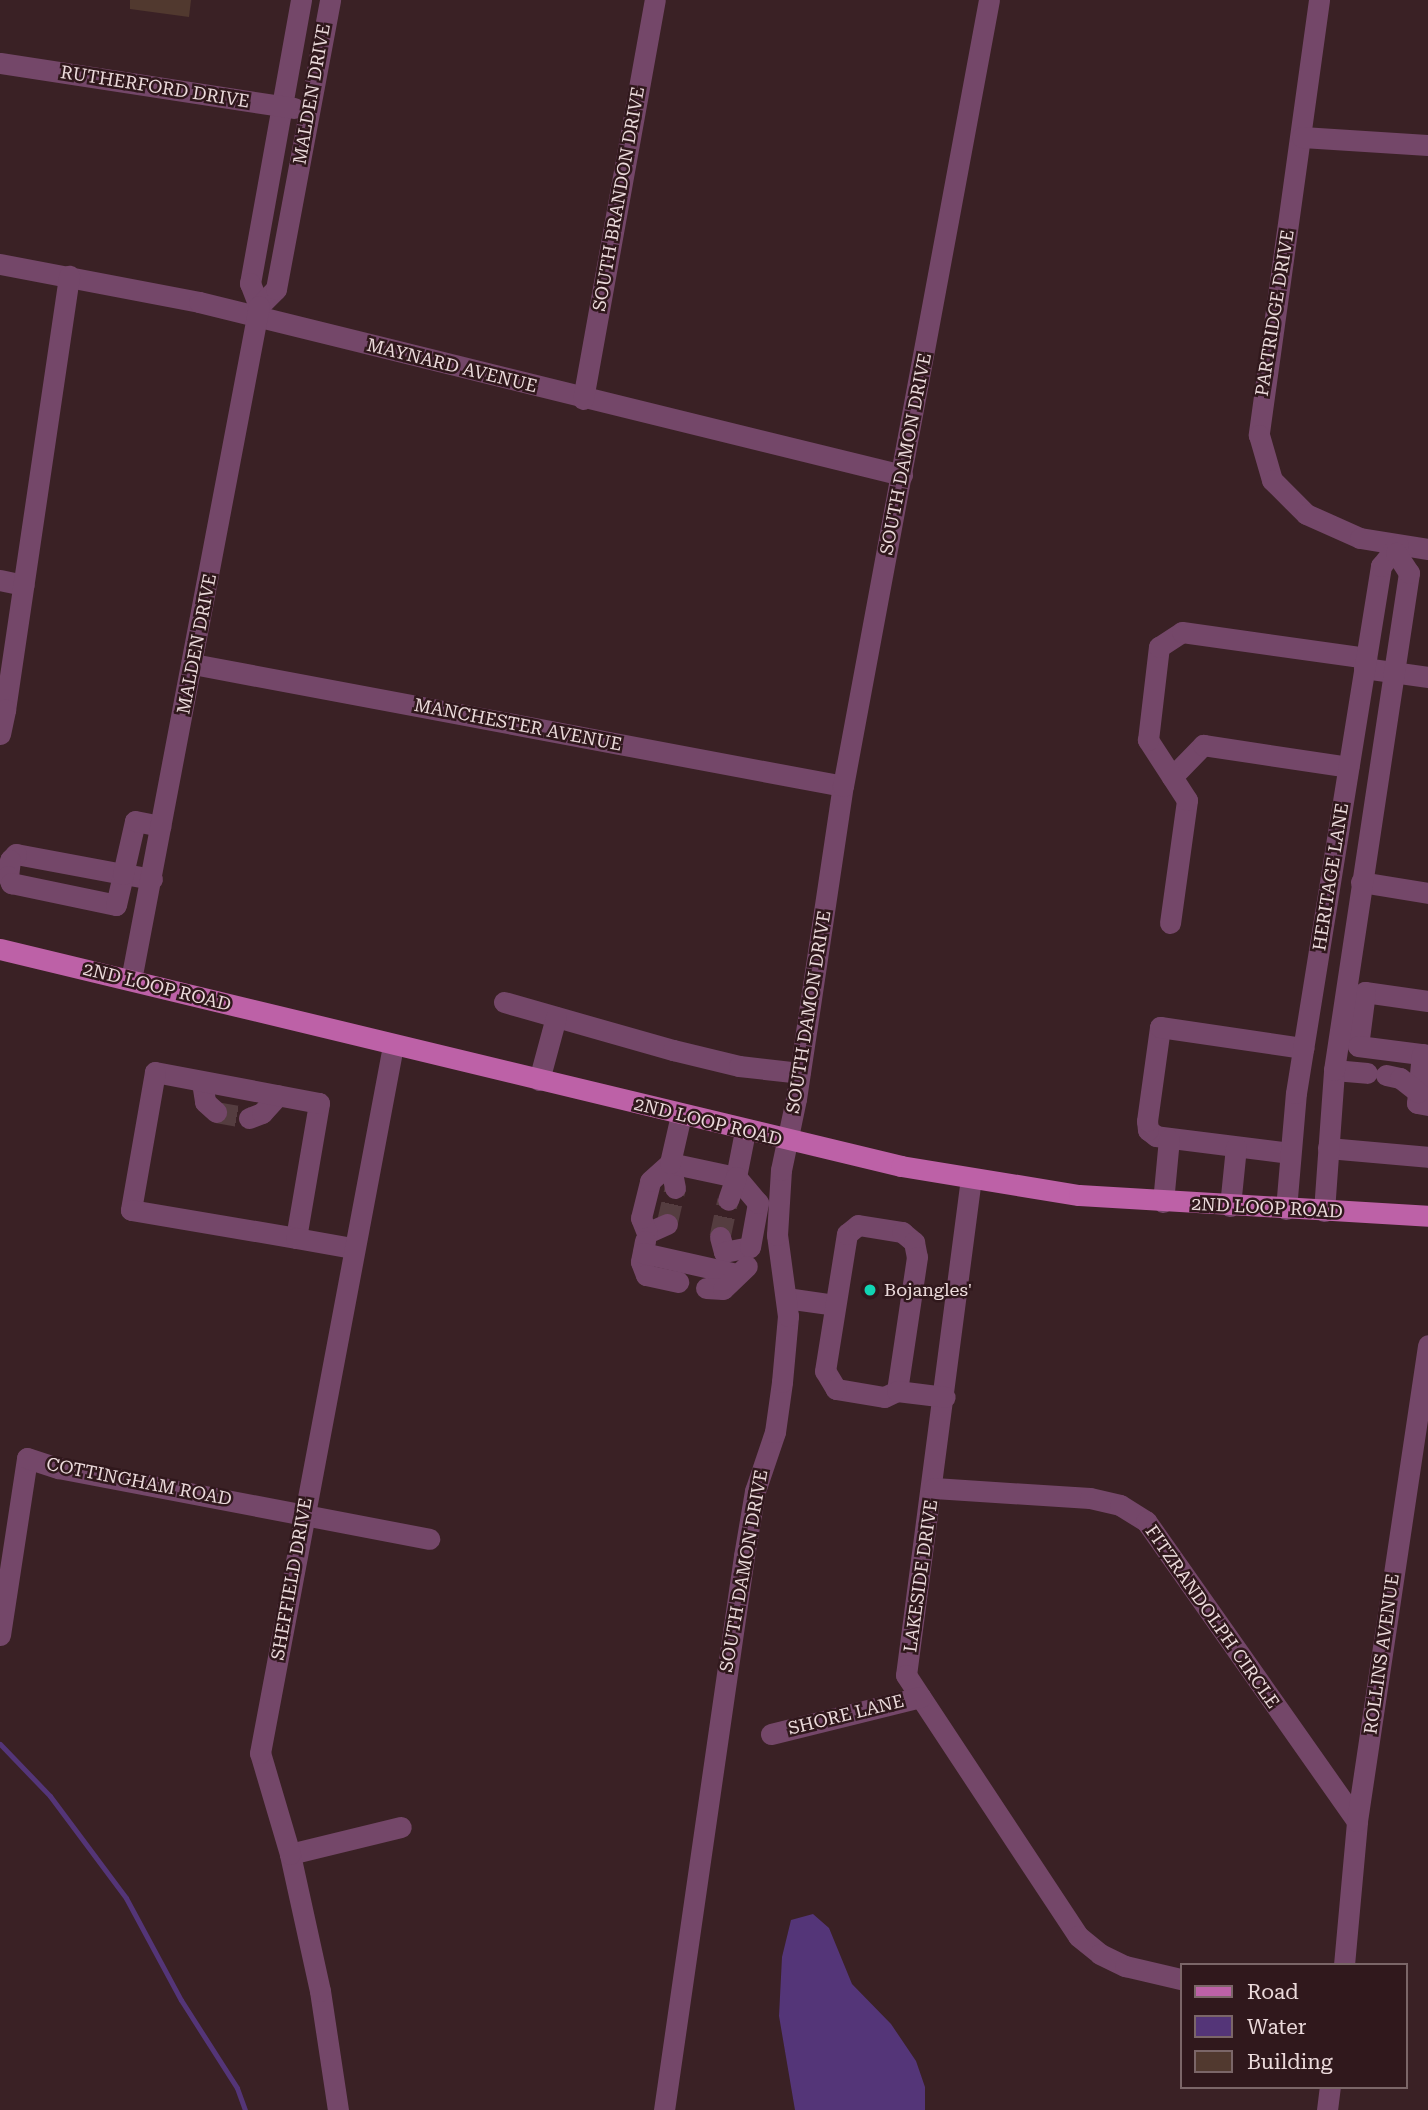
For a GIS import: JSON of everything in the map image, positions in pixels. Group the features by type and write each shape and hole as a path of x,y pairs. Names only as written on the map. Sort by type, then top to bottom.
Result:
{"main road":[{"name":"2ND LOOP ROAD","path":"0,948 787,1142 971,1178 1163,1202 1428,1216"}],"street":[{"name":"MALDEN DRIVE","path":"259,312 250,283 301,0"},
{"name":"MALDEN DRIVE","path":"131,981 259,312 276,289 330,0"},
{"name":"SOUTH BRANDON DRIVE","path":"583,399 655,0"},
{"name":"SOUTH DAMON DRIVE","path":"664,2110 746,1543 782,1382 786,1298 780,1259 778,1204 787,1142 844,786 989,0"},
{"name":"PARTRIDGE DRIVE","path":"1319,0 1302,137 1259,417 1265,466 1281,492 1306,514 1360,538 1397,549 1428,549"},
{"name":"RUTHERFORD DRIVE","path":"0,63 309,111"},
{"path":"1302,137 1428,145"},
{"name":"MAYNARD AVENUE","path":"0,264 259,312 583,399 902,475"},
{"path":"0,734 69,276"},
{"name":"HERITAGE LANE","path":"1286,1209 1303,1048 1381,566 1397,549 1409,573 1362,882 1355,991 1334,1070 1324,1211"},
{"path":"0,580 23,585"},
{"path":"1170,923 1187,800 1148,740 1147,724 1159,647 1169,636 1182,632 1365,663 1394,672 1428,677"},
{"name":"MANCHESTER AVENUE","path":"193,664 844,786"},
{"path":"1172,777 1203,745 1348,767"},
{"path":"152,879 123,874 16,854 10,860 8,876 11,883 116,905 123,874 135,821 161,826"},
{"path":"1362,882 1428,893"},
{"path":"1423,1098 1425,1054 1358,1046 1355,991 1428,1001"},
{"path":"504,1002 726,1063 800,1073"},
{"path":"539,1080 556,1017"},
{"path":"1290,1153 1169,1139 1148,1130 1147,1121 1160,1027 1303,1048"},
{"name":"SHEFFIELD DRIVE","path":"338,2110 320,1992 290,1854 260,1753 352,1248 393,1046"},
{"path":"1334,1070 1400,1078 1423,1098"},
{"path":"296,1238 319,1103 155,1072 131,1210 352,1248"},
{"path":"202,1082 205,1102 216,1112"},
{"path":"249,1118 262,1113 278,1095"},
{"path":"676,1188 670,1163 681,1115"},
{"path":"728,1200 736,1177 745,1131"},
{"path":"1163,1202 1169,1139"},
{"path":"1230,1206 1236,1147"},
{"path":"1328,1148 1428,1157"},
{"path":"670,1163 736,1177 758,1203 733,1257 723,1289 706,1288"},
{"path":"670,1163 650,1181 641,1218 646,1275 678,1282"},
{"name":"LAKESIDE DRIVE","path":"971,1178 934,1488 906,1675 1078,1936 1100,1954 1125,1966 1180,1979"},
{"path":"645,1243 667,1224"},
{"path":"897,1391 917,1257 914,1242 902,1232 858,1225 846,1234 825,1371 836,1389 884,1397 897,1391 945,1397"},
{"path":"645,1243 733,1257 780,1259"},
{"path":"786,1298 835,1306"},
{"name":"ROLLINS AVENUE","path":"1344,1963 1357,1821 1428,1345"},
{"name":"COTTINGHAM ROAD","path":"0,1634 27,1458 303,1515"},
{"name":"FITZRANDOLPH CIRCLE","path":"934,1488 1090,1499 1120,1505 1146,1521 1357,1821"},
{"path":"303,1515 429,1539"},
{"name":"SHORE LANE","path":"771,1734 920,1697"},
{"path":"290,1854 401,1827"},
{"path":"1326,2110 1329,2089"}],"water":[{"path":"813,1914 829,1928 852,1984 891,2024 916,2061 925,2087 925,2110 795,2110 779,2016 782,1957 791,1920"}],"building":[{"path":"130,0 191,0 189,17 130,9"}],"waterway":[{"path":"0,1744 50,1796 126,1898 181,2000 237,2088 245,2110"}],"tunnel":[{"path":"216,1112 249,1118"},
{"path":"667,1224 675,1188"},
{"path":"720,1237 728,1200"}],"place":[{"name":"Bojangles'","path":"870,1290"}]}
